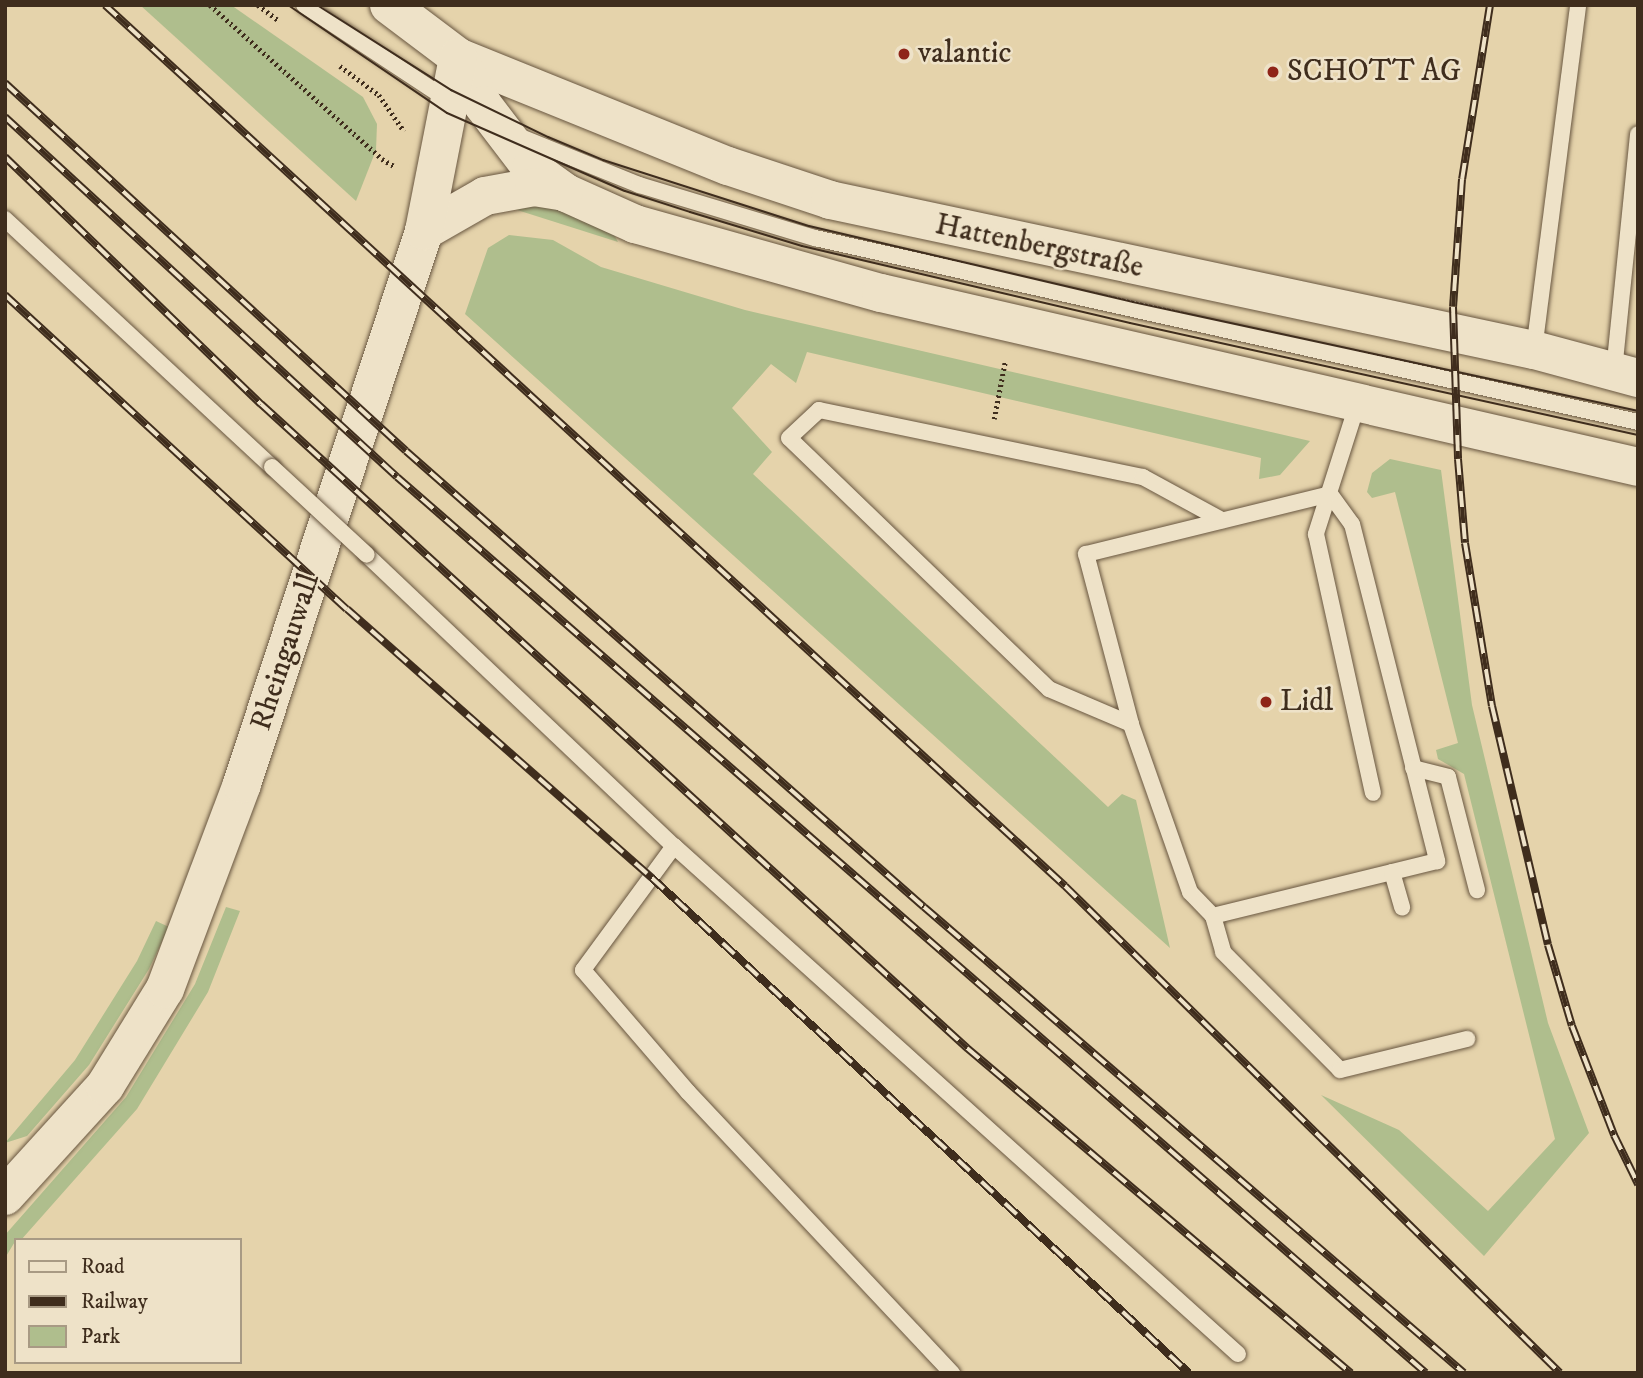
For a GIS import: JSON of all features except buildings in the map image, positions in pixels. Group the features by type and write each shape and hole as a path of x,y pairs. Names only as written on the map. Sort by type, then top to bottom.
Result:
{"street":[{"name":"Hattenbergstraße","path":"389,5 458,57 728,166 830,200 1534,350 1626,375"},
{"name":"Rheingauwall","path":"5,1196 106,1086 165,989 242,784 424,230 458,57"},
{"name":"Hattenbergstraße","path":"458,57 501,129 531,168 566,193 635,224 713,249 881,293 1638,467"},
{"name":"Hattenbergstraße","path":"424,230 485,196 534,187 566,193"}],"lane":[{"name":"Hattenbergstraße","path":"304,5 449,101 501,129 639,185 815,238 1638,422"},
{"path":"1534,350 1545,287 1578,5"},
{"path":"1626,375 1619,300 1638,134"},
{"path":"5,219 367,555 674,846 1238,1354"},
{"path":"1358,402 1316,534 1373,793"},
{"path":"1130,724 1049,689 789,438 819,410 1143,477 1222,520"},
{"path":"1330,494 1087,554 1130,724 1190,892 1213,916 1223,953 1340,1070 1467,1039"},
{"path":"1213,916 1437,861 1352,524 1330,494"},
{"path":"1413,768 1448,777 1477,890"},
{"path":"674,846 583,970 688,1092 951,1373"},
{"path":"1392,872 1402,908"}],"path":[{"path":"210,5 382,159 398,168"},
{"path":"258,5 291,30"},
{"path":"335,62 379,95 404,131"},
{"path":"999,393 1004,369"}],"green space":[{"path":"140,5 231,5 363,97 377,124 376,150 356,201"},
{"path":"523,202 554,206 612,231 618,242 514,209"},
{"path":"509,235 553,240 601,267 745,310 1310,441 1280,475 1259,479 1261,458 807,352 796,383 771,364 732,408 772,452 753,474 1108,807 1122,794 1136,800 1170,948 465,314 488,248"},
{"path":"1390,459 1441,470 1472,705 1548,1023 1589,1133 1484,1256 1321,1095 1399,1130 1488,1211 1555,1139 1464,774 1438,759 1436,750 1458,743 1395,492 1372,498 1367,492 1372,473"},
{"path":"226,907 240,911 208,992 137,1109 23,1238 14,1238 14,1243 5,1258 5,1235 126,1097 195,984"},
{"path":"156,921 169,927 149,969 89,1065 27,1136 5,1143 75,1060 137,961"}],"tram line":[{"path":"288,5 447,113 625,191 690,212 802,246 1130,323 1638,435"},
{"path":"317,5 451,90 548,137 603,160 809,226 1133,302 1638,411"}],"railway":[{"path":"105,5 1065,886 1560,1373"},
{"path":"1490,5 1462,179 1453,307 1458,459 1465,543 1492,706 1548,945 1572,1026 1614,1135 1638,1184"},
{"path":"5,83 406,451 924,907 1464,1373"},
{"path":"5,117 397,477 1426,1373"},
{"path":"5,157 261,404 967,1048 1351,1373"},
{"path":"5,295 347,609 652,878 1189,1373"}],"place":[{"name":"valantic","path":"904,54"},
{"name":"SCHOTT AG","path":"1273,72"},
{"name":"Lidl","path":"1266,702"}]}
